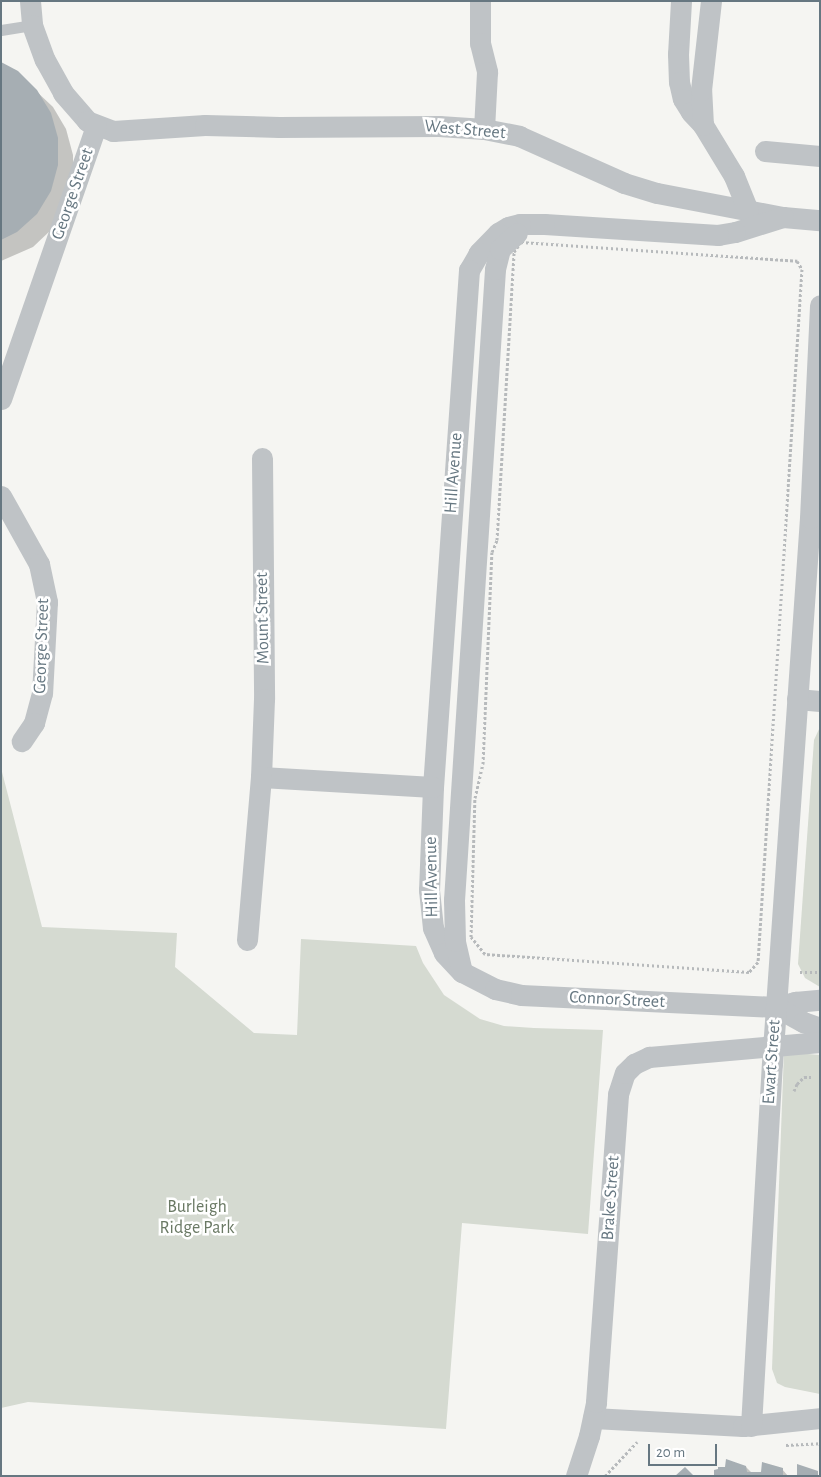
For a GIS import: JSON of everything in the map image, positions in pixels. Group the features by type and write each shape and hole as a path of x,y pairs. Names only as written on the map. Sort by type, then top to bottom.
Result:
{"street":[{"name":"George Street","path":"1,399 96,126 79,114 63,93 45,60 32,25 30,1"},
{"path":"480,1 480,42 487,72 484,129"},
{"path":"682,1 678,45 679,82 686,105 703,125 734,176 748,210"},
{"path":"703,125 701,90 711,1"},
{"name":"West Street","path":"96,126 113,131 205,125 279,127 439,126 484,129 519,136 642,189 783,217 820,220"},
{"path":"765,151 820,156"},
{"name":"Hill Avenue","path":"462,972 444,953 436,936 431,919 429,876 433,787 467,275 480,253 503,229 520,224 718,235 735,232 783,217"},
{"name":"Hill Avenue","path":"462,972 455,941 454,900 495,269 498,254 507,240 520,231 544,224"},
{"name":"Ewart Street","path":"751,1426 773,1046 810,518 820,305"},
{"name":"Mount Street","path":"247,940 261,776 264,699 262,458"},
{"name":"George Street","path":"1,496 39,564 46,602 42,693 34,723 22,741"},
{"path":"797,699 820,701"},
{"path":"261,776 433,787"},
{"name":"Connor Street","path":"462,972 495,989 521,994 776,1007 794,1002 820,1000"},
{"name":"Connor Street","path":"776,1007 803,1022 820,1028"},
{"name":"Brake Street","path":"576,1476 594,1418 618,1094 622,1079 634,1064 644,1058 820,1042"},
{"path":"594,1418 751,1426 820,1418"}],"lane":[{"path":"1,30 32,25"}],"path":[{"path":"521,242 609,247 796,261 802,269 758,962 749,972 485,954 471,937 475,798 483,764 492,552 497,540 514,252 521,242"},
{"path":"800,972 820,972"},
{"path":"792,1096 796,1084 804,1077 811,1076"}],"green space":[{"path":"820,727 820,987 805,978 798,964 814,740"},
{"name":"Burleigh Ridge Park","path":"1,768 42,927 177,933 175,967 254,1033 297,1035 301,939 416,946 423,963 444,995 480,1019 504,1026 603,1030 588,1234 462,1223 446,1429 28,1402 1,1408"},
{"path":"784,1052 820,1055 820,1394 785,1387 777,1383 772,1369"}],"building":[{"path":"1,62 18,71 37,90 51,113 58,138 58,165 51,191 37,214 17,232 1,240"},
{"path":"726,1459 746,1466 747,1472 761,1472 762,1462 783,1468 783,1476 714,1476 714,1470 718,1469 718,1467 725,1467"},
{"path":"797,1464 818,1471 818,1476 797,1476"},
{"path":"685,1467 694,1476 675,1476"}]}
